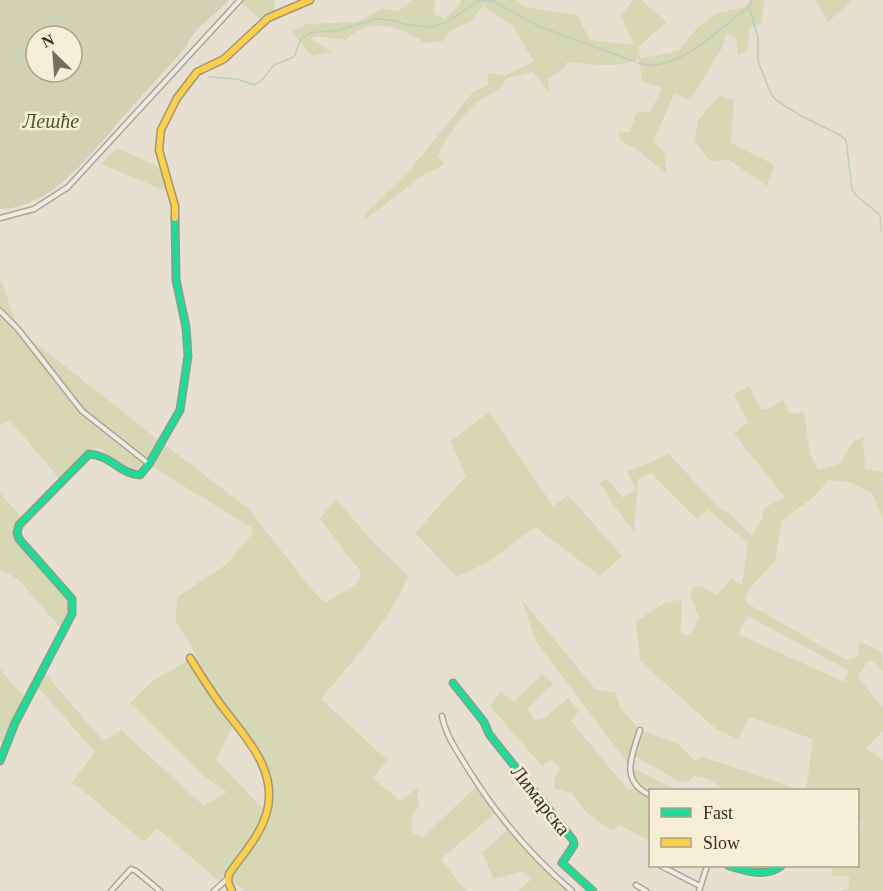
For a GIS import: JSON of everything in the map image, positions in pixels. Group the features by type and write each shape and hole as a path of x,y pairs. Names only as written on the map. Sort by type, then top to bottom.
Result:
{"street":[{"path":"0,218 34,209 68,187 240,0"},
{"path":"0,761 15,723 72,614 72,599 19,539 17,533 19,525 86,455 99,453 134,476 143,473 180,410 188,356 186,327 176,280 175,206 159,150 161,130 177,98 197,72 224,59 268,18 310,0"},
{"path":"0,311 18,329 82,411 149,464"},
{"path":"190,658 220,704 257,753 270,785 270,802 264,821 228,878 214,891"},
{"name":"Лимарска","path":"453,683 484,722 489,734 573,840 574,845 562,863 593,891"},
{"path":"442,716 448,738 487,799 534,855 572,891"},
{"path":"640,730 631,759 630,772 638,786 649,794"},
{"path":"664,867 700,888 707,867"},
{"path":"734,867 764,873 780,867"},
{"path":"111,891 131,869 160,891"},
{"path":"228,878 232,891"},
{"path":"636,885 646,891"}],"green space":[{"name":"Лешће","path":"0,0 229,0 199,28 187,46 72,174 39,198 20,206 0,209"},
{"path":"240,0 275,0 273,15 263,22"},
{"path":"412,0 435,0 434,14 445,19 461,3 460,0 516,0 525,7 577,15 590,40 634,45 621,16 633,0 641,0 667,22 639,46 640,59 678,51 697,28 717,13 745,7 750,0 764,0 762,23 750,27 747,50 738,55 736,38 727,32 722,48 690,100 674,94 653,142 664,152 667,174 635,148 621,141 618,133 630,132 637,111 650,113 662,88 642,82 639,59 612,65 567,62 564,68 548,79 550,94 533,72 507,78 496,91 469,109 453,129 438,156 445,164 420,177 366,219 364,215 414,165 473,92 488,85 488,73 504,76 534,62 513,26 483,6 470,22 450,31 443,41 425,43 395,28 374,26 364,28 346,40 316,36 310,39 333,52 312,56 292,32 306,24 358,22 381,9 399,11"},
{"path":"815,0 852,0 828,22"},
{"path":"719,96 734,100 731,143 774,165 767,186 729,160 710,161 695,142 698,120"},
{"path":"117,148 165,170 172,194 101,164"},
{"path":"0,277 18,329 249,509 307,584 325,603 358,583 361,572 320,519 336,499 372,541 408,576 381,624 321,699 387,760 373,779 401,801 417,788 419,804 412,816 412,832 423,838 476,786 495,813 441,859 460,885 468,891 246,891 223,876 219,881 157,828 144,842 80,788 71,784 95,752 36,685 43,671 103,741 121,730 204,806 227,792 204,776 130,703 150,683 196,655 176,621 177,597 227,564 252,534 252,528 145,462 133,472 98,447 86,455 62,482 10,420 0,425","holes":["234,723 269,779 267,813 216,760"]},
{"path":"749,386 762,410 771,408 783,399 789,414 804,412 810,453 818,470 840,464 853,442 863,437 865,469 883,472 881,478 883,519 872,493 850,482 829,480 810,500 782,520 775,561 749,589 745,602 846,660 857,657 860,642 877,649 881,654 883,671 871,660 867,662 858,677 883,708 883,731 866,748 883,760 883,891 840,891 849,889 849,877 831,875 832,867 859,867 859,826 864,823 859,822 859,789 806,789 813,739 749,717 738,739 716,729 640,661 636,622 664,603 682,599 681,634 690,635 699,618 690,594 694,586 702,586 717,595 731,579 742,585 748,543 708,510 697,519 651,473 638,479 634,531 614,506 600,482 607,479 623,498 636,489 627,472 669,454 717,506 732,516 752,536 762,519 764,508 785,497 734,434 748,422 734,395","holes":["748,616 848,671 844,682 738,634"]},
{"path":"489,412 553,506 568,495 622,556 600,576 535,527 488,562 457,577 415,533 466,476 451,441"},
{"path":"0,493 24,520 17,530 19,539 73,603 64,632 18,579 0,570"},
{"path":"522,600 595,689 616,693 620,708 640,730 678,744 694,760 703,757 797,789 723,789 707,778 694,776 688,782 678,781 633,755 630,766 536,641"},
{"path":"0,669 27,701 5,747 0,740"},
{"path":"542,674 553,684 527,709 535,720 545,718 568,698 579,711 571,721 628,790 638,786 631,776 630,766 674,789 649,789 649,840 620,825 611,830 586,812 571,793 555,789 554,777 561,770 552,760 542,766 490,706 500,691 514,702"},
{"path":"509,829 535,861 569,891 517,891 532,879 524,871 494,879 482,853"}],"waterway":[{"path":"638,63 652,65 667,63 682,56 749,7 752,0"},
{"path":"209,77 237,79 254,85 262,80 274,65 294,57 301,39 310,33 339,30 376,19 431,27 445,23 478,1 493,1 538,26 628,59"},
{"path":"749,7 758,37 758,61 771,94 776,100 801,116 846,140 852,189 880,215 881,231"},
{"path":"630,60 636,62"}],"traffic: fast":[{"path":"0,761 15,723 72,614 72,599 19,539 17,533 19,525 89,454 97,455 133,474 140,475 149,464 180,410 188,356 186,327 176,280 175,218"},
{"path":"453,683 484,722 489,734 573,840 574,845 562,863 593,891"},
{"path":"733,867 762,873 780,867"}],"traffic: slow":[{"path":"175,218 175,206 159,150 161,130 177,98 197,72 224,59 268,18 310,0"},
{"path":"190,658 258,756 268,784 269,799 263,823 229,874 228,882 232,891"}]}
